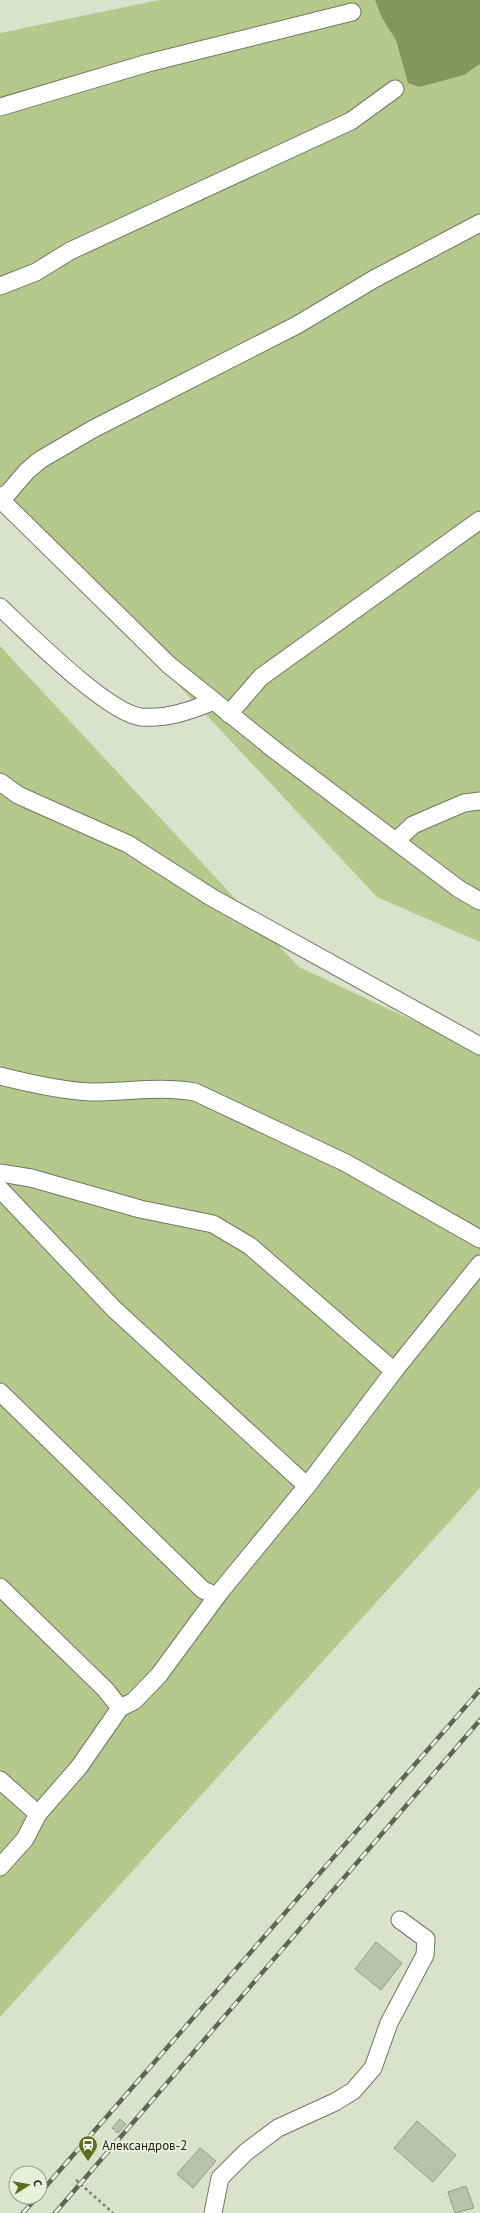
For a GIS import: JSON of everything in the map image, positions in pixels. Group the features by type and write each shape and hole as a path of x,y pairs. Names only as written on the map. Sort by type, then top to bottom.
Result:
{"street":[{"path":"0,107 148,63 352,12"},
{"path":"0,286 36,272 70,251 351,121 395,89"},
{"path":"480,224 374,279 297,325 93,429 40,460 27,471 8,494 0,498 169,665 276,751 459,889 480,901"},
{"path":"229,714 261,677 327,627 480,520"},
{"path":"0,607 72,673 120,709 139,716 156,717 185,713 214,701"},
{"path":"0,782 18,795 128,844 211,897 480,1046"},
{"path":"396,841 413,825 464,803 480,801"},
{"path":"0,1076 24,1082 90,1092 174,1088 195,1092 346,1163 480,1239"},
{"path":"0,1173 30,1178 140,1209 213,1224 250,1246 394,1371"},
{"path":"0,1190 114,1309 307,1486"},
{"path":"0,1866 24,1839 38,1814 80,1767 120,1708 134,1701 159,1675 217,1596 307,1486 394,1371 480,1264"},
{"path":"0,1392 203,1590 217,1596"},
{"path":"0,1587 105,1689 120,1708"},
{"path":"0,1780 38,1814"},
{"path":"213,2213 220,2178 246,2152 278,2128 335,2102 354,2091 372,2068 389,2023 425,1954 426,1939 400,1920"}],"path":[{"path":"76,2180 113,2213"}],"shaded area":[{"path":"159,0 480,0 480,942 377,897 0,495 0,33"},
{"path":"375,0 480,0 480,64 464,75 419,87 408,83 396,40 382,18"},
{"path":"0,646 299,967 480,1052 480,1488 0,2017"}],"building":[{"path":"376,1942 402,1963 381,1990 355,1969"},
{"path":"120,2119 126,2124 118,2133 112,2128"},
{"path":"417,2121 456,2155 433,2182 394,2148"},
{"path":"200,2148 216,2161 193,2188 177,2174"},
{"path":"466,2186 474,2208 455,2213 448,2192"}],"railway":[{"path":"48,2184 480,1690"},
{"path":"55,2213 480,1720"},
{"path":"23,2213 30,2205"}],"place":[{"name":"Александров-2","path":"88,2162"}]}
